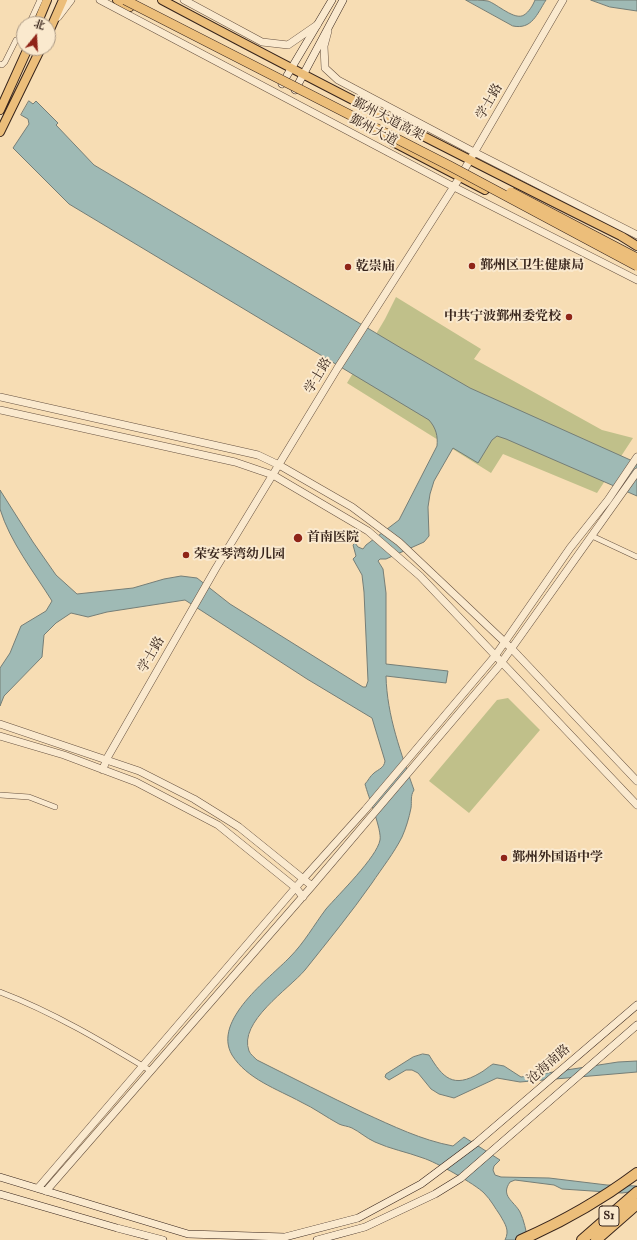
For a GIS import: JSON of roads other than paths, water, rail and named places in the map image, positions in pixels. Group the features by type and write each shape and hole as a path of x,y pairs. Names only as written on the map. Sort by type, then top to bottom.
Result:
{"highway":[{"name":"鄞州大道高架","path":"125,0 450,166 637,267"},
{"name":"鄞州大道高架","path":"138,0 637,258"},
{"path":"521,1240 581,1210 637,1173"},
{"name":"S1","path":"582,1240 637,1192"},
{"name":"S1","path":"596,1240 637,1204"},
{"path":"605,1240 637,1211"}],"main road":[{"path":"40,16 46,0"},
{"path":"56,17 63,0"},
{"name":"鄞州大道","path":"117,0 637,267"},
{"name":"鄞州大道","path":"162,0 470,161 614,232 637,246"},
{"path":"0,110 24,56"},
{"path":"0,132 37,56"}],"street":[{"path":"33,16 40,0"},
{"path":"40,16 44,7 43,0"},
{"path":"56,20 71,0"},
{"name":"鄞州大道","path":"100,0 454,187 637,280"},
{"path":"184,0 262,42 288,45 317,25"},
{"path":"282,84 332,0"},
{"path":"294,91 343,0"},
{"name":"学士路","path":"103,770 106,760 216,568 337,369 470,161 561,3"},
{"path":"330,25 324,46 325,68 338,80 474,152 637,234"},
{"path":"0,64 2,65 5,62 16,40"},
{"path":"0,397 258,455 279,465 352,507 399,542 512,649 637,781"},
{"path":"0,410 236,462 273,475 368,531 420,576 637,805"},
{"path":"38,1188 303,879 365,810 495,656 570,548 614,492 637,457"},
{"path":"46,1191 303,897 502,662 637,472"},
{"path":"592,536 637,557"},
{"path":"0,724 140,771 194,799 239,827 312,886"},
{"path":"0,736 64,755 136,782 218,825 296,888 303,897"},
{"path":"0,795 29,797 55,807"},
{"path":"0,992 16,998 65,1023 151,1071"},
{"name":"沧海南路","path":"0,1177 188,1234 285,1237 358,1218 421,1184 476,1143 637,1005"},
{"path":"317,1240 366,1227 434,1194 461,1178 637,1025"},
{"path":"0,1194 163,1240"}],"water":[{"path":"466,0 488,1 511,14 520,16 528,12 535,0 546,0 533,20 525,26 520,27 513,26"},
{"path":"591,0 637,0 637,11 610,7"},
{"path":"29,101 33,104 36,101 58,123 56,125 94,165 401,348 470,388 637,463 637,496 497,436 492,440 478,463 453,448 434,481 430,494 428,507 429,536 424,542 386,559 380,559 378,561 383,569 386,593 386,664 448,671 446,683 386,676 392,720 414,790 406,827 395,849 356,905 305,970 277,996 258,1018 251,1029 248,1040 249,1051 257,1060 386,1123 418,1136 453,1146 464,1137 500,1160 494,1166 493,1170 495,1175 501,1177 549,1178 607,1185 637,1186 637,1191 622,1193 562,1189 554,1185 515,1180 510,1182 506,1191 509,1198 520,1212 528,1240 505,1240 507,1230 500,1215 491,1201 472,1184 446,1168 429,1160 393,1149 369,1139 352,1128 339,1124 311,1107 263,1083 246,1071 232,1055 228,1042 230,1028 236,1014 257,988 295,952 326,909 372,856 380,840 379,829 365,784 373,774 382,767 385,761 372,718 307,679 185,600 107,612 88,617 71,613 56,623 44,635 42,657 4,696 0,706 0,668 10,653 21,626 46,611 52,601 16,545 4,521 0,509 0,490 56,575 77,594 133,588 164,579 181,576 197,578 230,604 363,687 366,687 368,681 364,592 362,575 353,559 356,556 353,545 355,543 358,547 363,549 366,545 399,520 437,446 437,435 429,420 69,204 13,148 29,124 28,119 21,115"},
{"path":"423,1054 429,1055 444,1075 450,1079 456,1080 471,1078 493,1064 504,1066 521,1077 618,1062 637,1061 637,1072 520,1082 497,1078 454,1098 439,1094 431,1089 418,1073 412,1070 406,1070 389,1080 385,1077 386,1074 413,1057"}],"place":[{"name":"鄞州区卫生健康局","path":"472,266"},
{"name":"乾崇庙","path":"348,267"},
{"name":"中共宁波鄞州委党校","path":"569,317"},
{"name":"首南医院","path":"298,538"},
{"name":"荣安琴湾幼儿园","path":"186,555"},
{"name":"鄞州外国语中学","path":"504,858"}]}
